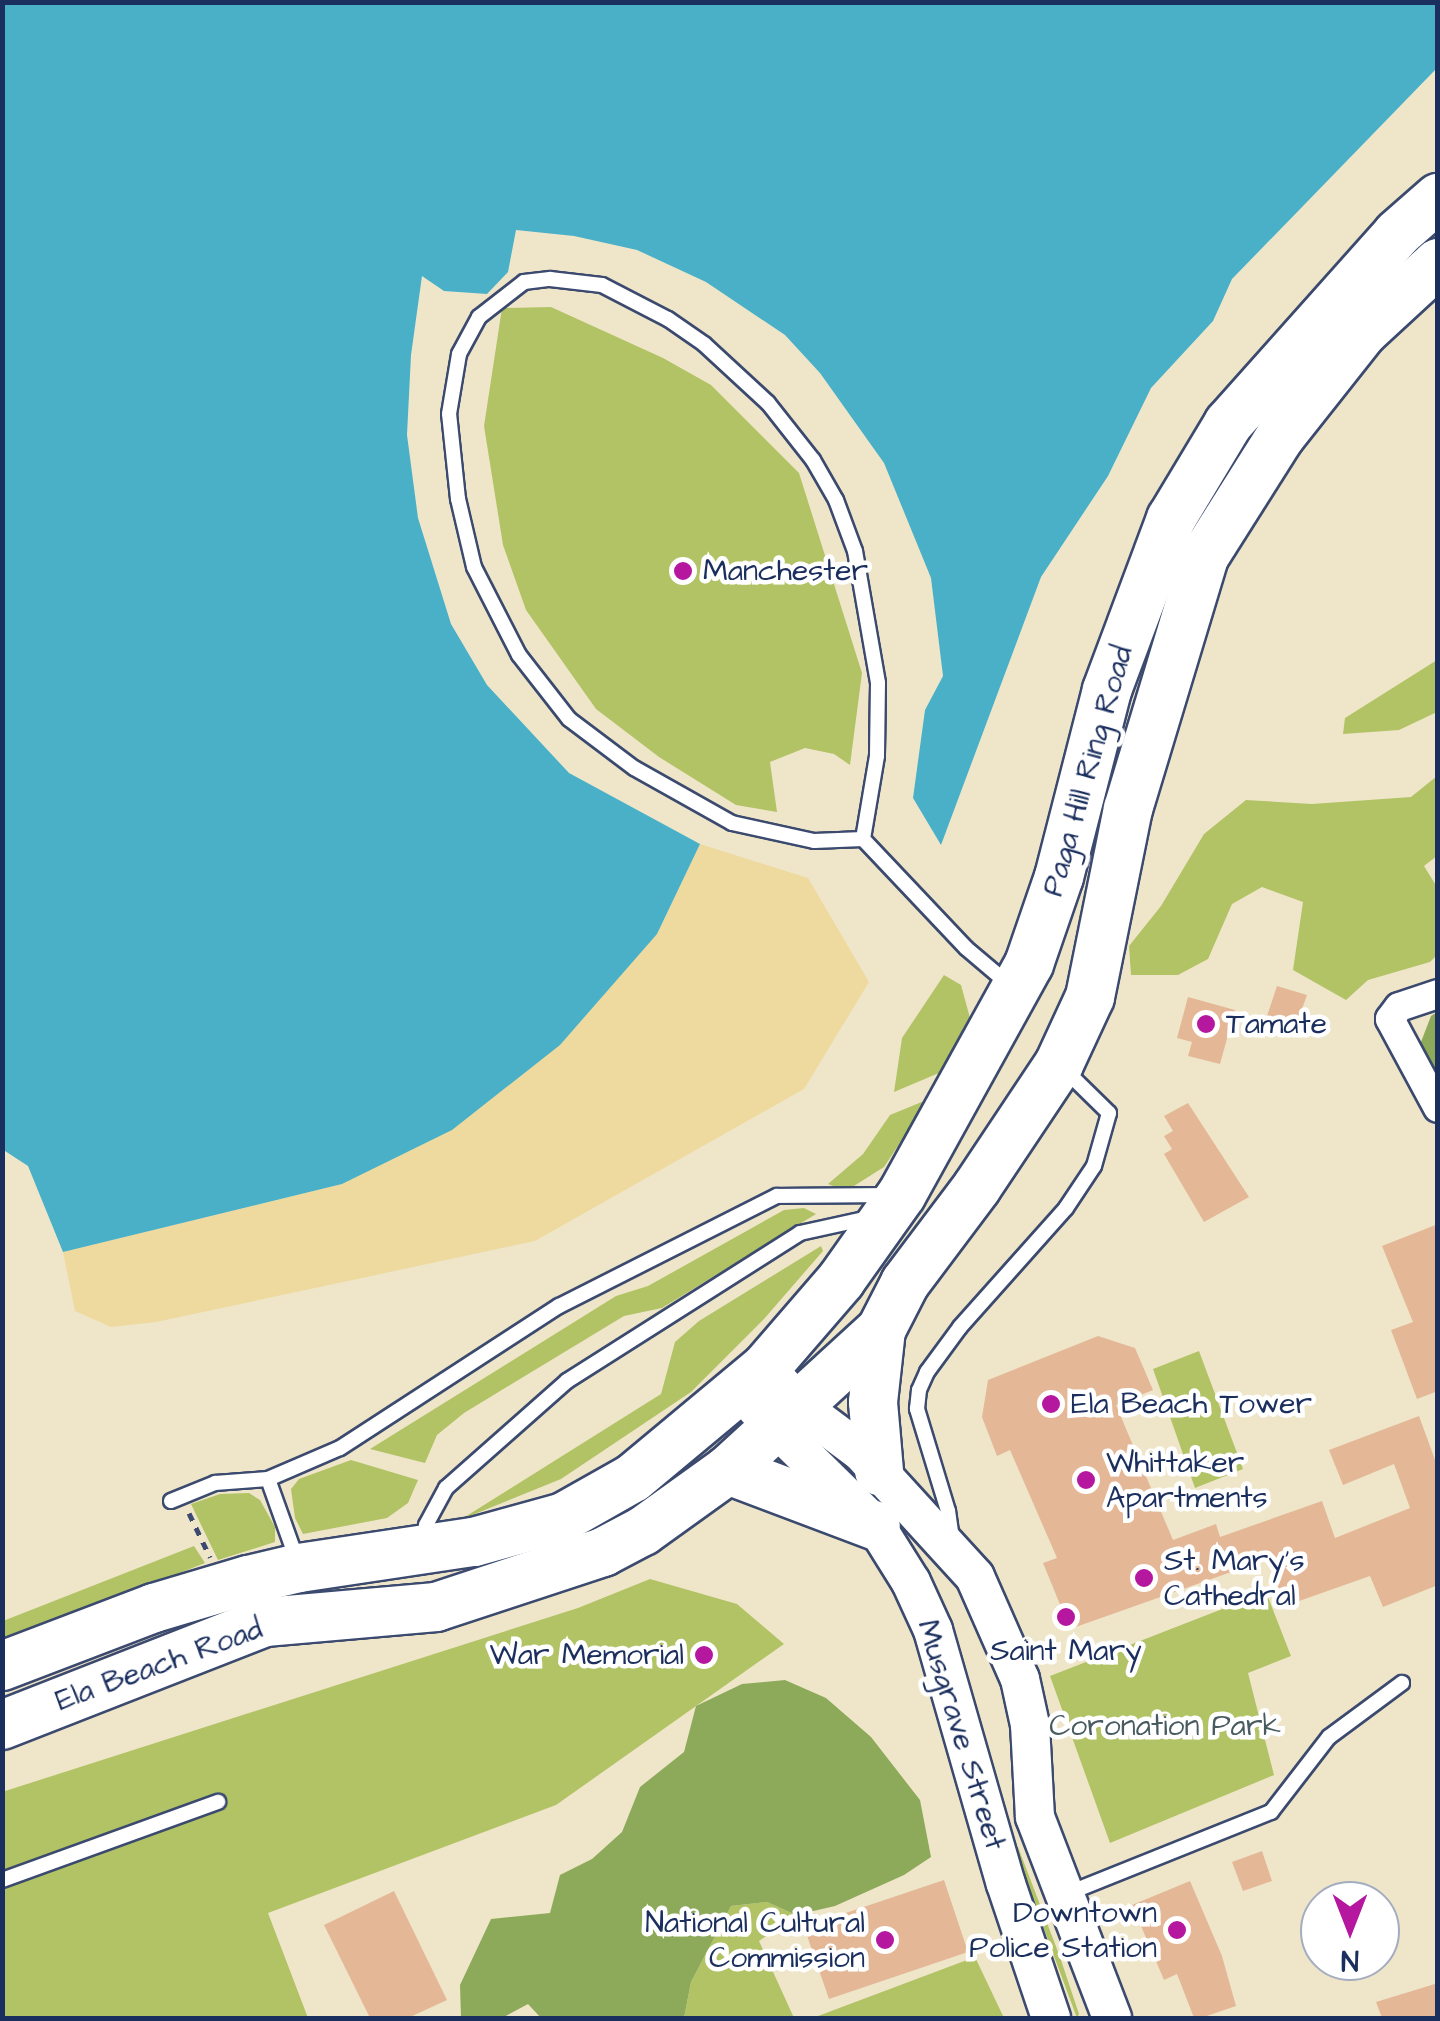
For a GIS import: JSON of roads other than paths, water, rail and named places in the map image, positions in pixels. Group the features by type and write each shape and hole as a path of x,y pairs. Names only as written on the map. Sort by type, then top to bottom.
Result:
{"highway":[{"name":"Paga Hill Ring Road","path":"753,1380 842,1280 895,1204 1023,977 1059,877 1107,690 1171,519 1228,424 1397,234 1438,198"},
{"name":"Paga Hill Ring Road","path":"788,1417 887,1317 1059,1064 1090,998 1128,810 1204,558 1292,422 1363,332 1438,263"},
{"path":"1023,977 1090,998"},
{"path":"879,1472 872,1402 887,1317"},
{"name":"Ela Beach Road","path":"2,1666 154,1608 300,1568 474,1542 564,1517 633,1478 753,1380"},
{"name":"Ela Beach Road","path":"2,1725 264,1622 436,1608 575,1563 644,1531 728,1470 788,1417"},
{"path":"728,1470 876,1526"}],"street":[{"path":"1438,994 1400,1007 1390,1019 1438,1108"},
{"name":"Musgrave Street","path":"753,1380 876,1526 911,1582 933,1630 979,1778 990,1833 1051,2018"},
{"name":"Musgrave Street","path":"788,1417 861,1452 975,1577 1016,1666 1030,1725 1035,1817 1112,2018"},
{"path":"979,1778 1030,1768"}],"lane":[{"path":"862,839 877,756 878,683 855,551 836,500 813,460 768,403 668,318 602,285 575,280 524,282 502,295 468,332 459,354 449,414 458,500 474,567 518,655 570,719 634,768 732,823 814,841 862,839 966,948 1023,977"},
{"path":"953,1552 948,1511 917,1409 919,1390 927,1372 960,1328 1066,1208 1094,1166 1109,1113 1059,1064"},
{"path":"178,1502 215,1483 268,1479 340,1448 559,1306 777,1196 895,1204"},
{"path":"423,1549 426,1525 446,1488 567,1381 800,1232 895,1204"},
{"path":"268,1479 300,1568"},
{"path":"1079,1890 1271,1812 1329,1738 1402,1683"},
{"path":"2,1880 218,1802"}],"water":[{"path":"1437,2 1437,68 1232,279 1213,321 1151,388 1108,476 1041,577 941,845 913,798 925,710 943,676 931,578 884,463 820,373 785,335 706,282 637,250 574,236 516,230 508,272 487,294 444,291 422,276 411,355 407,435 418,518 451,624 487,685 569,773 700,844 657,934 560,1045 452,1130 342,1184 63,1252 28,1166 2,1149 3,3"}],"place":[{"name":"Manchester","path":"683,571"},
{"name":"Tamate","path":"1206,1024"},
{"name":"Ela Beach Tower","path":"1051,1404"},
{"name":"Whittaker Apartments","path":"1086,1480"},
{"name":"St. Mary’s Cathedral","path":"1144,1578"},
{"name":"Saint Mary","path":"1066,1617"},
{"name":"War Memorial","path":"704,1655"},
{"name":"Downtown Police Station","path":"1177,1930"},
{"name":"National Cultural Commission","path":"885,1940"}],"park label":[{"name":"Coronation Park","path":"1165,1726"}]}
